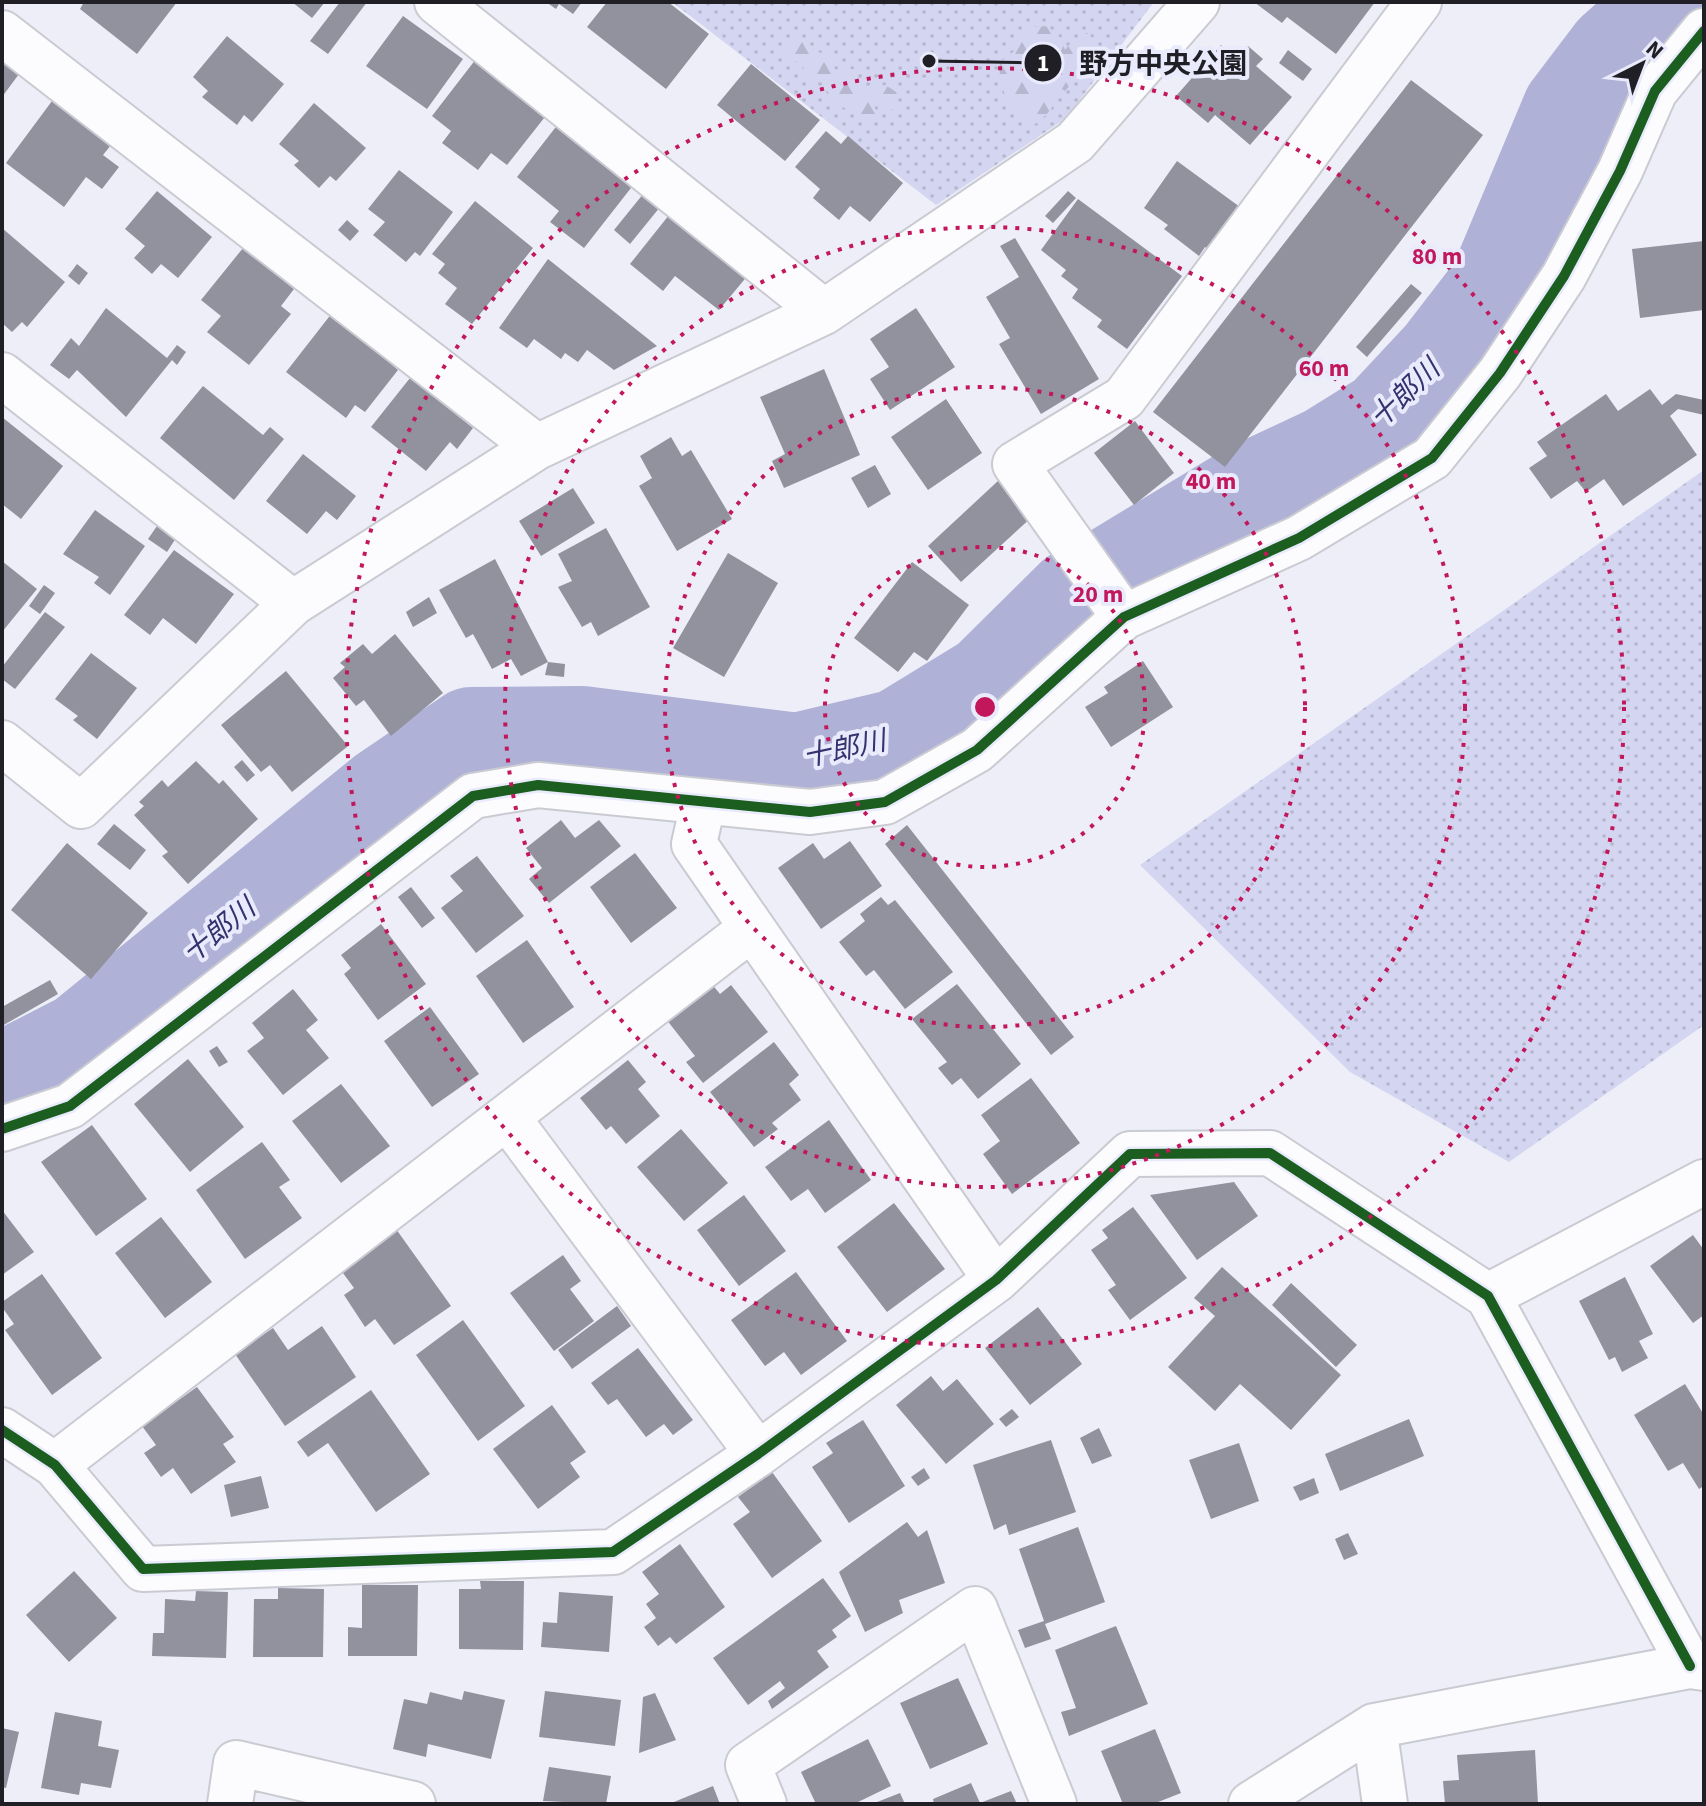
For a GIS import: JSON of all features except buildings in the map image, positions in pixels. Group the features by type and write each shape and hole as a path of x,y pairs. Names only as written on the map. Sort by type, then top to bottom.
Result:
{"street":[{"path":"437,2 824,312"},
{"path":"2,743 81,806 293,603 537,447 824,312 1075,142 1197,2"},
{"path":"1124,617 1015,464 1124,398 1419,2"},
{"path":"2,1129 70,1106 473,796 538,785 703,804 810,812 885,802 977,750 1124,617 1299,538 1432,458 1500,373 1564,276 1620,171 1655,91 1704,31"},
{"path":"2,33 537,447"},
{"path":"2,375 293,603"},
{"path":"703,804 694,844 996,1280"},
{"path":"55,1465 752,928"},
{"path":"507,1117 758,1454"},
{"path":"2,1430 55,1465 143,1569 613,1552 758,1454 996,1280 1130,1154 1270,1153 1488,1296 1697,1667 1374,1726 1251,1804"},
{"path":"1488,1296 1703,1186"},
{"path":"764,1804 748,1765 975,1609 1054,1804"},
{"path":"1374,1726 1385,1804"},
{"path":"230,1804 236,1763 413,1804"}],"green space":[{"path":"672,2 1154,2 1065,119 936,205"},
{"path":"1045,26 1058,35 1065,50 1073,40 1087,33 1096,41 1092,55 1080,74 1065,91 1059,87 1052,108 1035,124 1019,114 1007,99 1001,81 1000,62 1017,49 1019,36 1034,27"},
{"path":"798,34 813,49 831,58 835,70 845,66 856,71 856,88 878,84 897,93 898,111 873,104 879,116 870,123 834,102 819,77 806,82 802,62 786,60 786,44"},
{"path":"1704,470 1704,1025 1509,1162 1350,1072 1140,865"}],"waterway":[{"name":"十郎川","path":"2,1081 82,1040 383,795 471,735 581,734 797,761 898,737 988,682 1075,596 1250,490 1327,454 1385,418 1442,357 1496,287 1570,110 1614,52 1670,2"}],"cycle path":[{"path":"2,1129 70,1106 473,796 538,785 810,812 885,802 977,750 1124,617 1299,538 1432,458 1500,373 1564,276 1620,171 1655,91 1704,31"},
{"path":"2,1430 55,1465 143,1569 613,1552 758,1454 996,1280 1130,1154 1270,1153 1488,1296 1690,1666"}],"place":[{"name":"野方中央公園","path":"929,61"}]}
